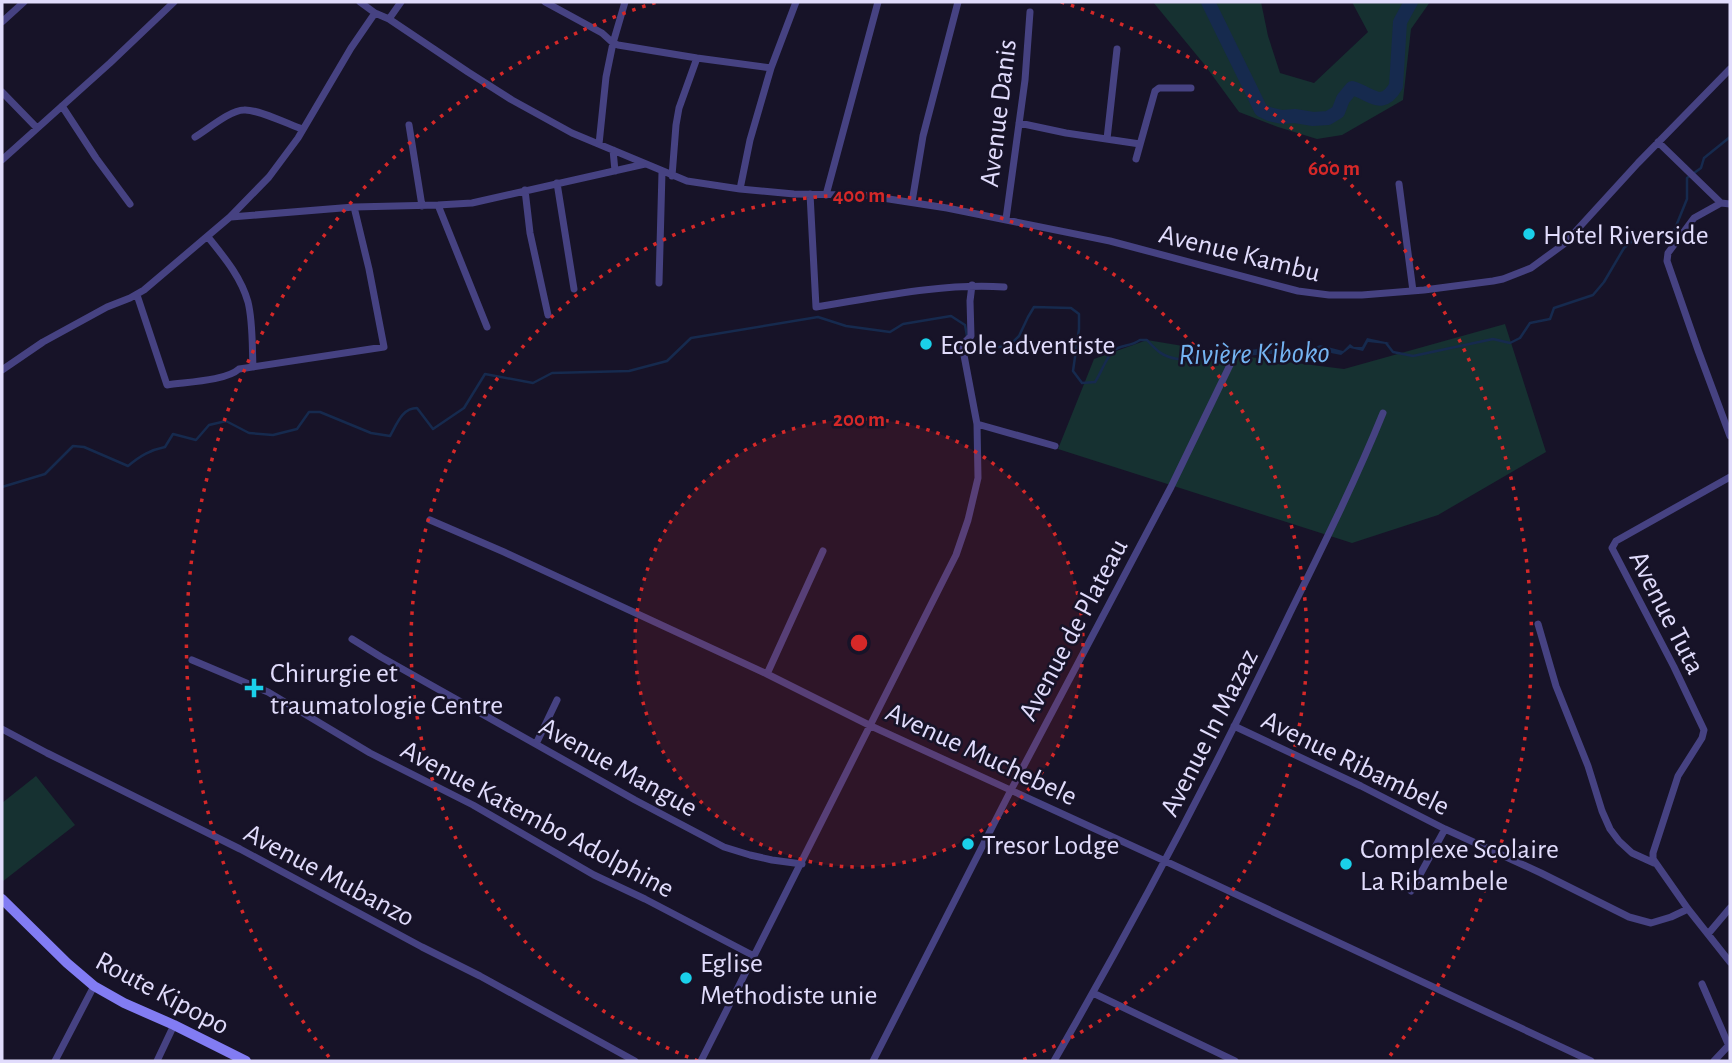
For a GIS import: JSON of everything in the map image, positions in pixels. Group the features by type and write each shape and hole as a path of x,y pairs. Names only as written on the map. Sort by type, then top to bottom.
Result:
{"main road":[{"name":"Route Kipopo","path":"2,899 94,986 246,1061"}],"street":[{"path":"2,22 24,2"},
{"path":"2,160 174,2"},
{"name":"Avenue Kambu","path":"360,2 512,100 572,133 672,176 700,184 740,189 863,195 912,202 1110,240 1313,293 1343,296 1493,281 1531,268 1564,244 1730,69"},
{"path":"390,19 401,2"},
{"path":"545,2 601,33 613,43 771,68"},
{"path":"599,144 606,77 625,2"},
{"path":"740,189 750,140 771,68 796,2"},
{"path":"826,195 878,2"},
{"path":"912,202 923,136 958,2"},
{"name":"Avenue Danis","path":"1006,219 1025,80 1030,12"},
{"path":"2,370 64,330 107,307 137,295 230,217 277,167 375,13"},
{"path":"1107,139 1117,49"},
{"path":"672,176 679,108 697,58"},
{"path":"1136,159 1155,91 1159,88 1191,88"},
{"path":"2,92 37,128"},
{"path":"62,106 130,204"},
{"path":"195,137 230,114 242,110 253,111 302,129"},
{"path":"1019,123 1140,144"},
{"path":"409,125 422,206"},
{"path":"1658,142 1721,203"},
{"path":"613,150 615,170"},
{"path":"230,217 354,207 472,203 645,164"},
{"path":"659,283 662,172"},
{"path":"557,183 574,289"},
{"path":"1399,184 1413,291"},
{"path":"525,190 530,233 548,314"},
{"path":"810,194 816,307 972,285 1004,287"},
{"path":"1730,204 1721,203 1694,218 1668,253 1667,261 1730,436"},
{"path":"438,205 486,327"},
{"path":"137,295 167,385 223,377 239,369 384,347 354,207"},
{"path":"208,237 238,279 248,303 253,367"},
{"path":"701,1061 957,555 976,489 977,424 963,350 964,343 969,340 971,326 972,285"},
{"name":"Avenue de Plateau","path":"873,1061 1011,790 1171,487 1230,365"},
{"name":"Avenue In Mazaz","path":"1054,1061 1166,861 1326,540 1383,413"},
{"path":"977,424 1055,446"},
{"name":"Avenue Tuta","path":"1655,863 1653,853 1678,775 1702,738 1704,730 1612,546 1616,541 1730,477"},
{"name":"Avenue Muchebele","path":"430,520 1166,861 1577,1058 1591,1061"},
{"path":"767,674 823,551"},
{"path":"1538,624 1556,686 1610,828 1632,853 1655,863 1730,962"},
{"name":"Avenue Mangue","path":"352,639 635,800 724,847 772,860 802,864"},
{"name":"Avenue Katembo Adolphine","path":"192,660 268,692 355,744 473,805 581,868 754,956"},
{"path":"536,744 557,700"},
{"name":"Avenue Ribambele","path":"1234,726 1638,921 1657,922 1688,909"},
{"name":"Avenue Mubanzo","path":"2,729 252,856 635,1061"},
{"path":"1411,891 1445,829"},
{"path":"1708,934 1730,908"},
{"path":"1702,984 1730,1045 1714,1061"},
{"path":"55,1061 94,986"},
{"path":"1093,993 1235,1061"},
{"path":"157,1061 174,1026"}],"green space":[{"path":"1153,2 1261,2 1280,73 1314,83 1368,32 1352,2 1430,2 1411,29 1403,100 1342,135 1317,139 1239,112"},
{"path":"1505,324 1546,452 1438,515 1352,543 1058,449 1094,359 1147,340 1344,369"},
{"path":"36,776 75,825 2,882 2,803"}],"water":[{"path":"1367,338 1390,343 1368,342 1363,351 1350,348 1341,355 1321,351 1304,355 1269,354 1221,358 1219,362 1176,360 1257,349 1290,352 1320,345 1343,351 1350,344 1362,347"}],"waterway":[{"path":"1208,2 1261,110 1282,117 1313,119 1328,118 1338,112 1343,99 1352,88 1381,99 1391,93 1396,86 1400,22 1411,2"},
{"name":"Rivière Kiboko","path":"1386,343 1393,352 1413,356 1493,339 1510,343 1520,338 1530,323 1550,319 1554,308 1593,295 1624,248 1636,238 1662,236 1674,231 1687,199 1687,178 1701,168 1704,158 1730,137"},
{"name":"Rivière Kiboko","path":"970,342 984,353 993,348 1010,345 1019,336 1034,307 1071,308 1079,314 1073,371 1082,383 1095,382 1114,350 1140,340 1147,340 1161,353 1178,359"},
{"name":"Rivière Kiboko","path":"2,487 45,474 73,446 84,447 128,466 145,454 165,447 173,434 196,440 209,425 226,421 249,433 273,435 297,429 309,412 320,412 371,433 390,436 404,414 417,408 433,429 464,408 485,374 533,383 552,373 629,371 667,361 691,338 818,317 846,326 890,332 903,324 951,316 965,325 967,336"}],"place":[{"name":"Hotel Riverside","path":"1529,234"},
{"name":"Ecole adventiste","path":"926,344"},
{"name":"Chirurgie et traumatologie Centre","path":"254,688"},
{"name":"Tresor Lodge","path":"968,844"},
{"name":"Complexe Scolaire La Ribambele","path":"1346,864"},
{"name":"Eglise Methodiste unie","path":"686,978"}]}
